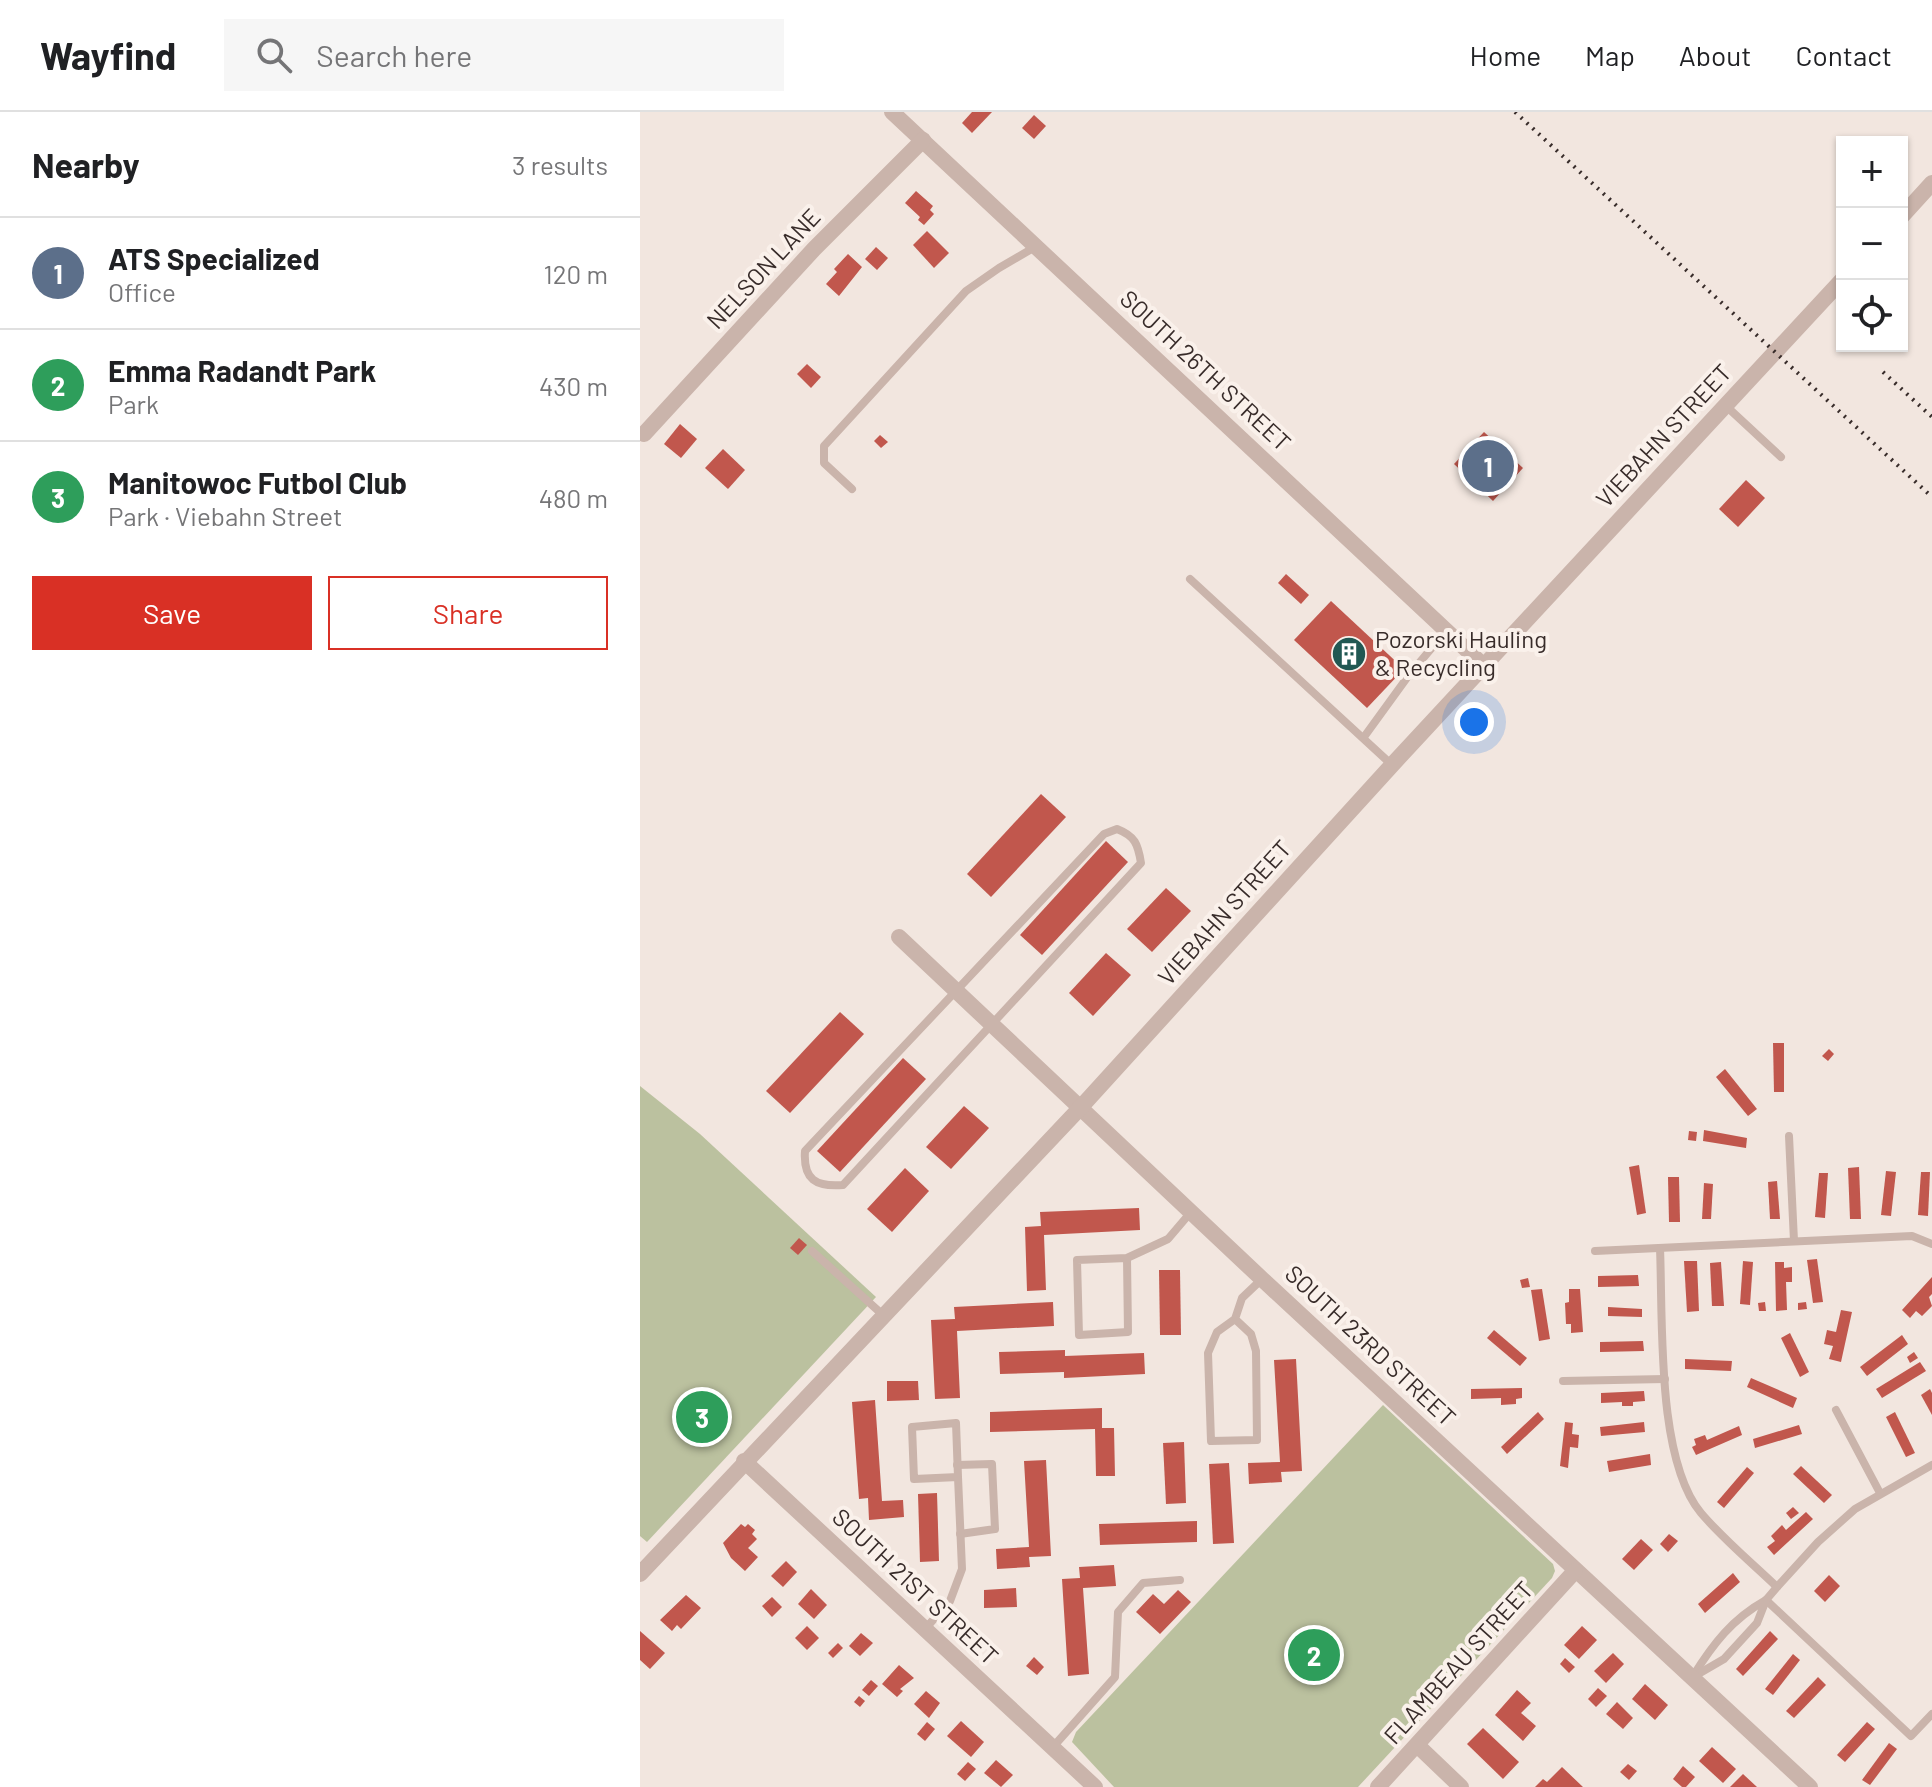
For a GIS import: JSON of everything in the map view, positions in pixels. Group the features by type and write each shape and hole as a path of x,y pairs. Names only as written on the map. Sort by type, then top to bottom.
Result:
{"street":[{"name":"SOUTH 26TH STREET","path":"892,112 1484,666"},
{"name":"NELSON LANE","path":"644,434 814,249 923,140"},
{"path":"1908,209 1932,183"},
{"name":"VIEBAHN STREET","path":"640,1574 1081,1107 1392,765 1836,290"},
{"name":"SOUTH 23RD STREET","path":"899,937 1262,1279 1810,1787"},
{"name":"SOUTH 21ST STREET","path":"744,1461 1095,1787"},
{"name":"FLAMBEAU STREET","path":"1378,1787 1575,1571"},
{"path":"1417,1745 1461,1787"}],"lane":[{"path":"852,489 824,463 824,446 966,291 1036,247"},
{"path":"1725,406 1781,457"},
{"path":"1190,579 1392,765"},
{"path":"1364,737 1409,675 1447,631"},
{"path":"1117,829 1130,835 1139,845 1141,863 991,1023 843,1185 825,1186 812,1180 804,1166 805,1151 1104,834 1117,829"},
{"path":"1789,1136 1794,1241"},
{"path":"1127,1258 1128,1332 1079,1335 1077,1260 1127,1258 1168,1239 1191,1212"},
{"path":"1595,1251 1912,1236 1932,1244"},
{"path":"1660,1248 1665,1379 1674,1457 1685,1486 1700,1512 1777,1587"},
{"path":"812,1251 883,1315"},
{"path":"1235,1319 1251,1334 1256,1351 1257,1440 1211,1441 1208,1353 1217,1332 1235,1319 1242,1298 1262,1279"},
{"path":"1563,1381 1665,1379"},
{"path":"1836,1410 1880,1493"},
{"path":"924,1629 950,1601 962,1569 956,1423 912,1427 914,1479 958,1477"},
{"path":"957,1465 992,1464 995,1529 960,1534"},
{"path":"1693,1677 1724,1659 1757,1623 1766,1600 1777,1587 1818,1542 1855,1509 1929,1466 1932,1478"},
{"path":"1053,1748 1115,1677 1118,1612 1143,1583 1180,1580"},
{"path":"1693,1677 1710,1648 1743,1613 1766,1600"},
{"path":"1766,1600 1911,1736 1932,1714"}],"green space":[{"path":"640,1086 700,1134 876,1297 647,1542 640,1536"},
{"path":"1383,1405 1553,1564 1555,1571 1552,1578 1358,1787 1114,1787 1072,1742 1076,1732"}],"building":[{"path":"972,112 992,112 972,133 962,123"},
{"path":"1034,115 1046,126 1034,139 1022,128"},
{"path":"916,191 933,206 930,210 934,214 924,225 905,203"},
{"path":"927,231 949,253 934,268 913,245"},
{"path":"876,247 888,258 877,270 865,259"},
{"path":"848,254 862,267 839,296 826,284 837,272 834,269"},
{"path":"807,364 821,377 811,388 797,374"},
{"path":"680,424 697,439 681,458 664,444"},
{"path":"1484,432 1523,468 1493,501 1454,464"},
{"path":"880,435 888,442 881,448 874,441"},
{"path":"723,449 745,470 728,489 705,468"},
{"path":"1746,480 1765,498 1738,527 1719,509"},
{"path":"1286,574 1309,595 1301,604 1278,583"},
{"name":"Pozorski Hauling & Recycling","path":"1331,601 1404,669 1367,708 1294,640"},
{"path":"1041,794 1066,817 991,897 967,874"},
{"path":"1106,841 1128,862 1042,955 1020,935"},
{"path":"1166,888 1191,911 1152,952 1127,929"},
{"path":"1106,953 1131,975 1093,1016 1069,993"},
{"path":"840,1012 864,1034 790,1113 766,1091"},
{"path":"1773,1043 1784,1043 1784,1092 1774,1092"},
{"path":"1829,1049 1834,1054 1828,1061 1822,1056"},
{"path":"903,1058 926,1079 840,1172 817,1151"},
{"path":"1725,1069 1757,1109 1748,1116 1716,1077"},
{"path":"964,1106 989,1128 951,1169 926,1147"},
{"path":"1704,1130 1747,1138 1746,1148 1703,1141"},
{"path":"1689,1131 1697,1132 1696,1141 1688,1140"},
{"path":"1639,1165 1646,1213 1637,1215 1629,1167"},
{"path":"1859,1167 1861,1219 1850,1219 1848,1168"},
{"path":"905,1168 929,1191 892,1232 867,1209"},
{"path":"1886,1171 1896,1172 1891,1216 1881,1215"},
{"path":"1921,1172 1930,1172 1928,1216 1918,1215"},
{"path":"1819,1173 1828,1173 1825,1218 1815,1217"},
{"path":"1668,1177 1679,1177 1680,1222 1669,1222"},
{"path":"1777,1181 1780,1219 1770,1219 1768,1182"},
{"path":"1704,1183 1713,1184 1711,1219 1702,1219"},
{"path":"1139,1208 1140,1230 1044,1235 1046,1290 1027,1291 1025,1227 1041,1226 1040,1212"},
{"path":"799,1238 807,1245 798,1255 790,1248"},
{"path":"1817,1259 1823,1302 1813,1303 1807,1260"},
{"path":"1684,1261 1697,1261 1699,1311 1687,1312"},
{"path":"1743,1261 1753,1262 1750,1305 1740,1304"},
{"path":"1721,1262 1724,1306 1712,1306 1710,1263"},
{"path":"1775,1262 1784,1262 1784,1268 1792,1267 1792,1282 1786,1282 1787,1310 1776,1311"},
{"path":"1159,1270 1180,1270 1181,1335 1160,1335"},
{"path":"1638,1275 1639,1286 1598,1287 1598,1276"},
{"path":"1932,1277 1932,1294 1929,1297 1932,1306 1922,1316 1916,1311 1910,1318 1902,1310"},
{"path":"1528,1278 1530,1287 1522,1288 1520,1280"},
{"path":"1542,1289 1550,1339 1539,1341 1531,1290"},
{"path":"1569,1289 1580,1289 1583,1332 1571,1333 1571,1324 1566,1324 1565,1303 1569,1302"},
{"path":"1053,1302 1054,1326 957,1331 960,1398 935,1399 931,1320 955,1319 954,1307"},
{"path":"1765,1302 1766,1311 1759,1311 1758,1303"},
{"path":"1806,1302 1807,1309 1798,1310 1798,1303"},
{"path":"1608,1307 1642,1309 1642,1317 1608,1316"},
{"path":"1841,1310 1852,1312 1841,1362 1829,1359 1833,1346 1824,1344 1827,1330 1836,1332"},
{"path":"1494,1330 1527,1358 1520,1366 1487,1338"},
{"path":"1790,1333 1809,1372 1800,1377 1781,1338"},
{"path":"1902,1335 1908,1344 1867,1376 1860,1367"},
{"path":"1643,1341 1644,1351 1600,1352 1600,1342"},
{"path":"1065,1350 1065,1356 1144,1353 1145,1374 1064,1378 1064,1372 1000,1374 999,1352"},
{"path":"1914,1352 1918,1358 1910,1363 1907,1357"},
{"path":"1296,1359 1302,1471 1281,1472 1282,1482 1249,1484 1248,1463 1280,1462 1274,1360"},
{"path":"1685,1359 1732,1361 1731,1371 1685,1369"},
{"path":"1920,1362 1926,1371 1882,1398 1876,1389"},
{"path":"1751,1378 1797,1398 1793,1408 1747,1387"},
{"path":"887,1381 918,1381 919,1400 887,1401"},
{"path":"1522,1388 1522,1398 1516,1399 1516,1404 1501,1405 1501,1398 1471,1399 1471,1389"},
{"path":"1930,1389 1932,1393 1932,1415 1921,1395"},
{"path":"1644,1391 1645,1401 1633,1402 1633,1406 1622,1406 1622,1402 1601,1403 1601,1393"},
{"path":"875,1400 882,1501 903,1500 904,1517 869,1520 868,1498 859,1499 852,1402"},
{"path":"1102,1408 1102,1428 1114,1428 1115,1476 1096,1476 1095,1429 990,1432 990,1412"},
{"path":"1538,1412 1544,1419 1507,1454 1501,1447"},
{"path":"1895,1412 1915,1453 1906,1457 1886,1417"},
{"path":"1565,1422 1573,1423 1572,1434 1579,1435 1578,1448 1570,1447 1568,1468 1560,1466"},
{"path":"1644,1422 1645,1432 1601,1436 1600,1427"},
{"path":"1799,1425 1802,1434 1755,1448 1753,1439"},
{"path":"1739,1426 1742,1435 1696,1455 1692,1447 1696,1445 1694,1439 1705,1435 1707,1440"},
{"path":"1184,1442 1186,1503 1166,1504 1163,1443"},
{"path":"1650,1454 1651,1465 1609,1472 1607,1461"},
{"path":"1046,1460 1051,1556 1029,1557 1030,1567 997,1569 996,1549 1029,1547 1024,1461"},
{"path":"1229,1463 1234,1543 1213,1544 1209,1464"},
{"path":"1801,1466 1832,1495 1824,1503 1793,1474"},
{"path":"1747,1467 1754,1473 1724,1508 1717,1502"},
{"path":"937,1493 939,1561 920,1562 918,1494"},
{"path":"1793,1507 1799,1513 1791,1519 1786,1513"},
{"path":"1806,1512 1813,1519 1774,1555 1767,1547 1775,1541 1771,1536 1782,1525 1786,1530"},
{"path":"1197,1521 1197,1542 1100,1545 1099,1524"},
{"path":"741,1524 745,1527 748,1524 755,1530 752,1534 757,1539 748,1548 758,1557 745,1571 731,1558 723,1543"},
{"path":"1669,1534 1678,1541 1668,1552 1660,1544"},
{"path":"1641,1539 1653,1550 1634,1570 1622,1559"},
{"path":"786,1561 797,1572 783,1587 771,1576"},
{"path":"1114,1565 1116,1586 1083,1588 1089,1674 1068,1676 1062,1579 1080,1578 1079,1567"},
{"path":"1733,1573 1740,1582 1705,1613 1698,1604"},
{"path":"1829,1575 1840,1586 1825,1602 1814,1591"},
{"path":"1016,1588 1017,1607 984,1608 984,1590"},
{"path":"811,1589 827,1605 814,1619 798,1604"},
{"path":"1178,1590 1191,1602 1160,1634 1136,1612 1153,1594 1164,1604"},
{"path":"686,1595 701,1608 681,1629 677,1625 672,1631 660,1620"},
{"path":"772,1597 782,1607 772,1617 762,1606"},
{"path":"807,1626 819,1638 807,1650 795,1638"},
{"path":"1582,1626 1597,1640 1579,1659 1564,1645"},
{"path":"640,1631 665,1653 650,1669 640,1660"},
{"path":"1770,1631 1778,1639 1743,1676 1736,1669"},
{"path":"861,1633 873,1643 860,1656 849,1646"},
{"path":"838,1643 843,1648 833,1658 828,1653"},
{"path":"1613,1653 1624,1664 1606,1683 1594,1671"},
{"path":"1793,1654 1800,1660 1773,1695 1765,1689"},
{"path":"1034,1657 1044,1667 1037,1675 1026,1666"},
{"path":"1565,1658 1575,1667 1569,1673 1560,1664"},
{"path":"899,1665 914,1678 900,1689 903,1691 897,1697 882,1684"},
{"path":"1818,1677 1826,1685 1794,1718 1786,1711"},
{"path":"871,1680 878,1686 869,1696 862,1690"},
{"path":"1645,1684 1668,1705 1655,1720 1632,1699"},
{"path":"1598,1688 1607,1696 1596,1707 1588,1699"},
{"path":"1517,1690 1531,1703 1521,1713 1536,1726 1523,1741 1495,1715"},
{"path":"926,1691 940,1703 929,1718 914,1704"},
{"path":"859,1696 865,1701 860,1707 854,1702"},
{"path":"1617,1702 1633,1718 1623,1729 1606,1714"},
{"path":"961,1721 984,1742 971,1757 947,1736"},
{"path":"927,1722 935,1729 925,1741 917,1734"},
{"path":"1867,1722 1875,1729 1845,1762 1837,1755"},
{"path":"1483,1728 1519,1762 1503,1779 1467,1744"},
{"path":"1889,1743 1897,1749 1870,1785 1862,1780"},
{"path":"1712,1747 1736,1769 1723,1783 1699,1761"},
{"path":"996,1760 1013,1775 1001,1787 984,1773"},
{"path":"968,1762 976,1769 965,1781 957,1774"},
{"path":"1628,1764 1637,1771 1629,1780 1620,1772"},
{"path":"1683,1766 1695,1777 1686,1787 1673,1779"},
{"path":"1562,1767 1583,1787 1535,1787 1543,1779 1547,1782"},
{"path":"1743,1774 1757,1787 1730,1787"}],"railway":[{"path":"1515,112 1932,497"},
{"path":"1883,372 1932,417"}],"place":[{"name":"ATS Specialized","path":"1488,466"},
{"name":"Pozorski Hauling & Recycling","path":"1349,654"},
{"name":"Manitowoc Futbol Club","path":"702,1417"},
{"name":"Emma Radandt Park","path":"1314,1655"}]}
